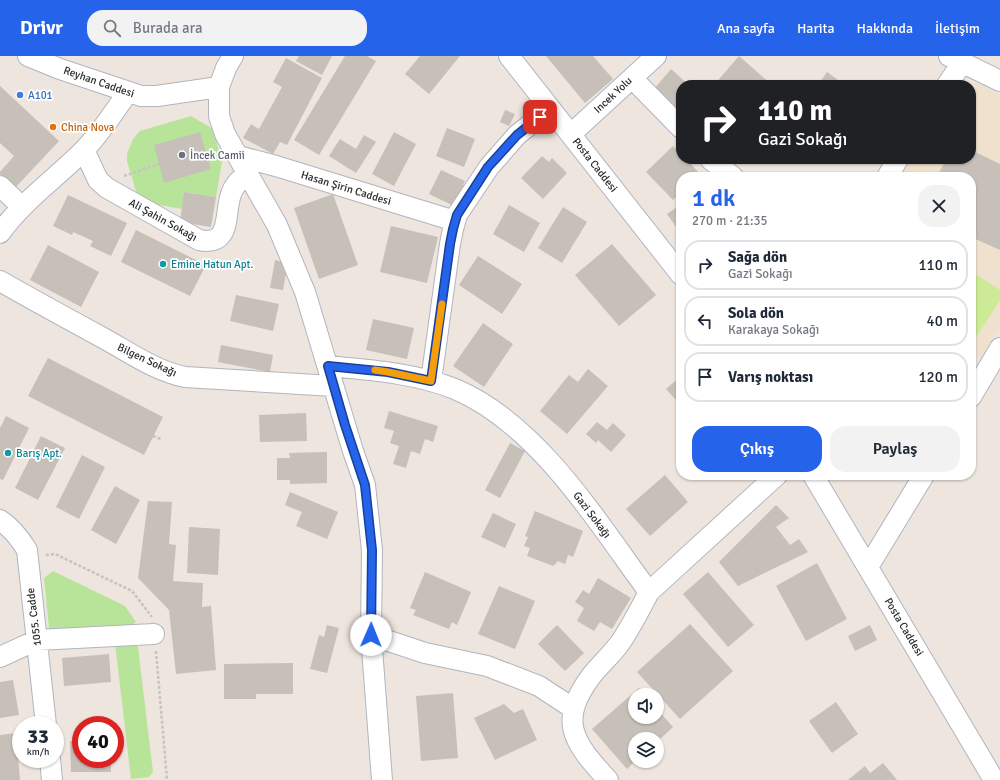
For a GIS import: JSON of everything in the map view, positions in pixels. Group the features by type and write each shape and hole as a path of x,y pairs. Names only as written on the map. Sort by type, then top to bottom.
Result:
{"street":[{"name":"Reyhan Caddesi","path":"28,56 141,96 157,96 219,87"},
{"path":"233,56 226,68 219,87 220,116 225,134 277,225 306,292 333,386 365,485 372,550 371,635 382,780"},
{"name":"Posta Caddesi","path":"509,56 676,269"},
{"name":"Incek Yolu","path":"571,134 656,56"},
{"path":"949,80 955,59 1000,81"},
{"path":"632,78 676,123"},
{"path":"0,233 22,207 84,150 109,121 128,92"},
{"path":"431,381 450,244 455,221 478,182 499,154 517,135 550,109"},
{"path":"84,150 101,184"},
{"name":"Hasan Şirin Caddesi","path":"238,156 276,166 455,221"},
{"path":"716,164 727,172"},
{"name":"Ali Şahin Sokağı","path":"101,184 199,240 207,242 213,241 221,235 224,230 231,194 240,179 247,174"},
{"path":"0,186 22,207"},
{"name":"Bilgen Sokağı","path":"0,281 130,353 176,375 185,377 333,386"},
{"path":"976,389 1000,348"},
{"name":"Gazi Sokağı","path":"328,366 388,372 431,381 455,389 477,400 505,418 553,464 649,592"},
{"path":"608,780 585,754 576,738 572,714 582,689 620,643 649,592 772,480"},
{"name":"Posta Caddesi","path":"817,480 994,780"},
{"path":"868,567 921,480"},
{"name":"1055. Cadde","path":"0,520 9,525 27,550 45,716"},
{"path":"0,657 37,640 154,634"},
{"path":"371,635 425,653 487,666 539,686 574,709"},
{"path":"51,768 52,780"}],"path":[{"path":"101,184 159,164"},
{"path":"153,436 161,439"}],"shaded area":[{"path":"976,83 1000,95 1000,326 981,358 976,355 976,172 899,172 905,164 976,164"}],"green space":[{"path":"191,116 213,129 222,162 216,197 185,192 182,209 143,202 138,198 127,161 127,154 133,139 140,131"},
{"path":"976,274 1000,290 1000,300 976,337"},
{"path":"53,571 125,606 136,622 131,626 55,632 49,628 44,578"},
{"path":"134,642 138,647 153,772 149,777 131,779 115,643"}],"building":[{"path":"299,56 332,56 322,75 296,61"},
{"path":"345,56 367,56 376,61 319,155 294,140"},
{"path":"420,56 460,56 429,94 405,74"},
{"path":"546,56 593,56 613,79 585,103"},
{"path":"739,56 766,80 718,80"},
{"path":"286,58 322,78 287,145 280,142 273,154 243,138 251,124 259,129 282,87 273,82"},
{"path":"671,69 683,80 676,80 676,109 654,89"},
{"path":"827,72 838,80 821,80"},
{"path":"0,86 59,141 15,188 0,174 0,172 14,156 0,143"},
{"path":"505,110 515,114 509,126 500,122"},
{"path":"447,128 475,139 464,167 436,156"},
{"name":"İncek Camii","path":"200,132 211,169 164,183 154,145"},
{"path":"394,132 416,144 394,186 372,174"},
{"path":"364,135 376,142 356,173 329,156 340,139 356,149"},
{"path":"673,146 676,149 676,164 691,164 698,172 676,172 676,197 673,200 646,172"},
{"path":"976,152 1000,164 1000,250 976,239 976,172 940,172 944,164 976,164"},
{"path":"542,156 549,162 552,158 567,173 543,199 521,178"},
{"path":"441,170 465,181 463,185 468,187 458,208 429,194"},
{"path":"184,192 216,197 211,227 180,222"},
{"path":"333,194 358,265 319,279 294,208"},
{"path":"68,195 127,223 111,256 90,246 93,241 73,232 72,235 53,226"},
{"path":"509,205 540,223 524,252 493,234"},
{"path":"563,207 587,222 562,263 538,248"},
{"path":"676,208 676,227 667,214"},
{"path":"391,226 438,237 427,283 380,272"},
{"name":"Emine Hatun Apt.","path":"136,230 206,265 190,296 121,262"},
{"path":"612,244 656,295 619,326 575,275"},
{"path":"48,245 99,272 81,307 30,280"},
{"path":"478,256 522,284 502,314 459,285"},
{"path":"275,260 288,263 283,290 270,288"},
{"path":"236,295 279,304 273,331 230,321"},
{"path":"373,319 414,328 407,359 366,350"},
{"path":"483,323 513,344 484,387 453,366"},
{"path":"221,345 273,355 270,372 218,362"},
{"path":"48,358 163,417 144,455 28,396"},
{"path":"588,369 608,386 567,434 540,411 569,375 578,382"},
{"path":"676,380 676,400 666,389"},
{"path":"389,411 438,426 433,442 425,439 420,454 411,451 406,468 393,464 399,446 390,443 394,431 384,428"},
{"path":"306,413 307,441 260,442 259,415"},
{"name":"Barış Apt.","path":"6,416 29,428 3,480 0,479 0,428"},
{"path":"597,422 607,430 613,423 626,435 611,452 598,440 596,443 586,434"},
{"path":"41,436 65,448 38,500 15,488"},
{"path":"510,443 525,451 500,498 485,490"},
{"path":"327,452 327,483 290,484 290,480 277,480 277,458 290,458 289,453"},
{"path":"82,455 105,467 79,519 56,507"},
{"path":"665,475 688,502 650,536 626,509"},
{"path":"115,486 140,500 116,544 91,530"},
{"path":"290,492 338,512 327,539 296,526 302,512 285,505"},
{"path":"148,501 172,502 169,544 176,545 173,581 203,583 202,607 211,606 216,670 176,674 169,610 138,578"},
{"path":"776,505 789,518 776,527 790,545 799,539 808,552 738,586 719,562"},
{"path":"535,511 583,531 573,557 568,555 565,564 558,561 553,566 527,556 530,548 524,546 528,537 525,536"},
{"path":"493,513 516,524 505,548 481,537"},
{"path":"189,527 220,529 218,575 187,573"},
{"path":"817,563 847,619 806,641 776,586"},
{"path":"425,572 471,592 457,625 452,622 449,629 413,615 416,610 410,608"},
{"path":"708,572 754,625 728,647 683,594"},
{"path":"598,578 631,598 612,629 600,622 594,631 577,621 584,608 575,602 583,590 589,594"},
{"path":"499,586 535,601 515,649 478,634"},
{"path":"690,624 733,671 680,719 664,702 664,688 652,688 637,672"},
{"path":"327,625 339,628 327,673 310,669 319,635 324,637"},
{"path":"557,625 584,653 565,671 538,644"},
{"path":"870,625 877,640 855,651 848,636"},
{"path":"109,654 111,682 64,686 62,658"},
{"path":"293,663 293,694 256,694 256,699 224,699 224,664"},
{"path":"13,680 19,715 0,718 0,682"},
{"path":"453,693 458,758 421,761 416,696"},
{"path":"628,698 628,724 664,724 664,717 673,727 664,735 664,732 628,732 627,769 592,729"},
{"path":"836,702 858,734 832,753 809,721"},
{"path":"504,704 514,713 523,709 537,740 495,760 474,718"},
{"path":"12,734 12,768 19,768 20,780 0,780 0,735"},
{"path":"70,741 72,741 72,768 111,768 111,772 71,772"},
{"path":"883,763 897,780 848,780 865,766 870,773"}],"slow traffic":[{"path":"375,370 431,381 442,304"}],"place":[{"name":"A101","path":"20,95"},
{"name":"China Nova","path":"53,127"},
{"name":"İncek Camii","path":"182,155"},
{"name":"Emine Hatun Apt.","path":"163,264"},
{"name":"Barış Apt.","path":"8,453"}],"route":[{"path":"371,635 372,550 365,485 353,451 328,366 388,372 431,381 450,244 457,215 488,167 499,154 517,135 540,117"}]}
